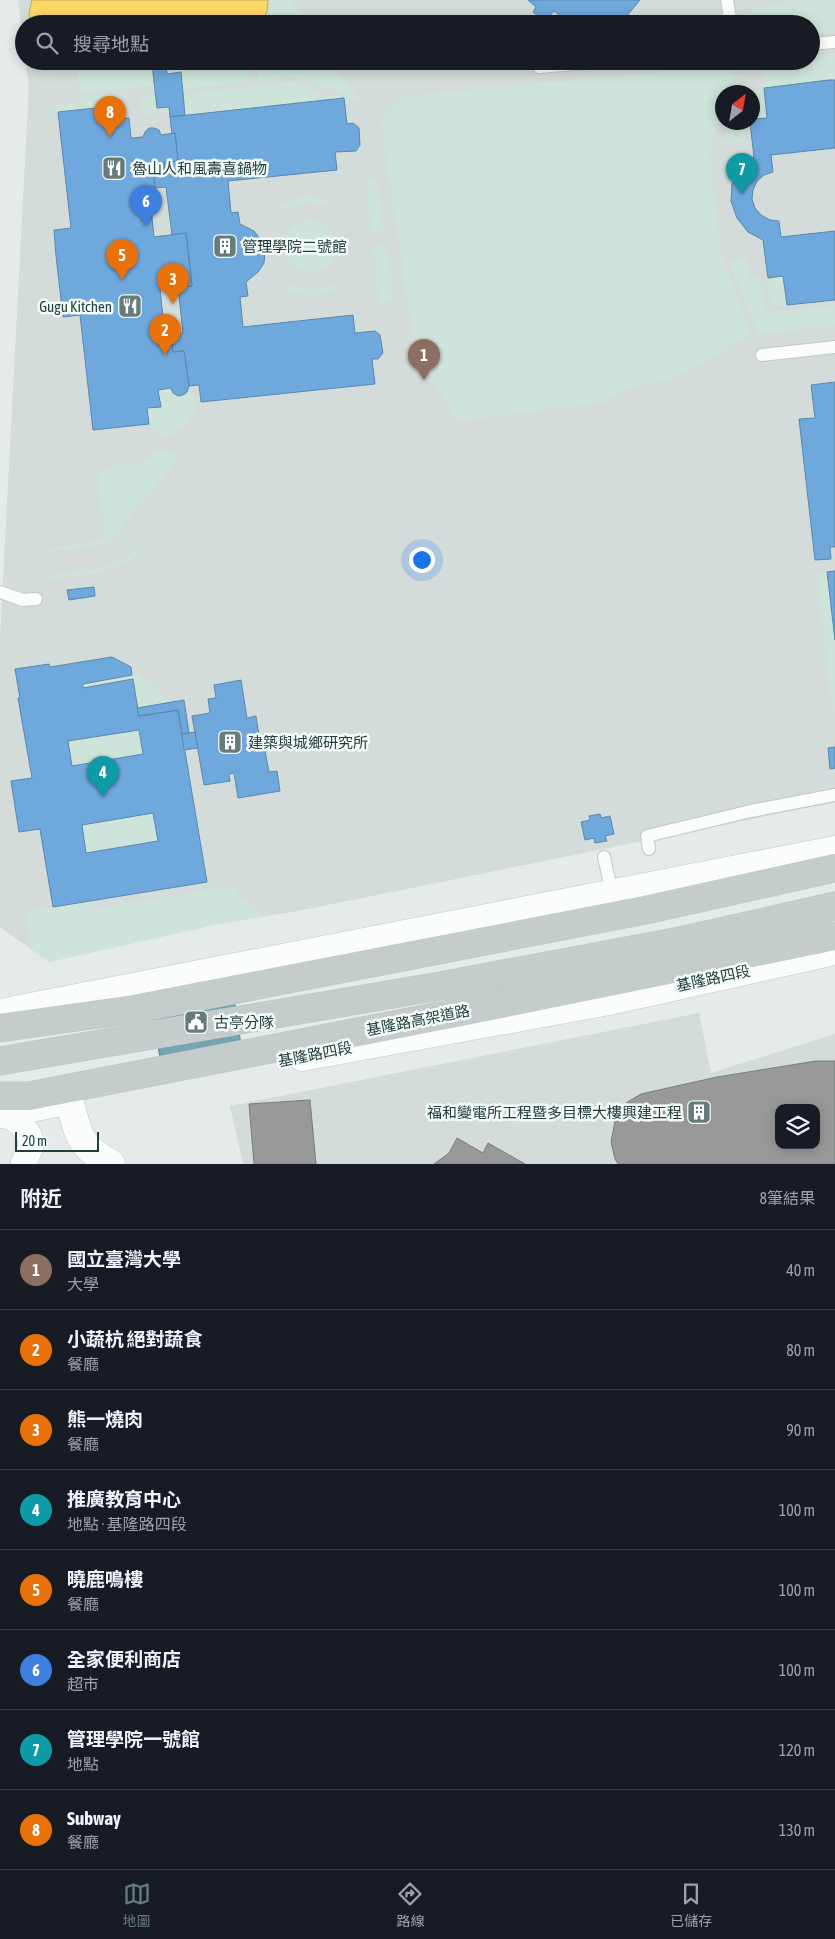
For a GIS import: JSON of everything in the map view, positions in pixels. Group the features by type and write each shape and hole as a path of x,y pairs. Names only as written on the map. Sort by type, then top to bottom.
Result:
{"highway":[{"path":"0,1028 116,1012 645,910 835,868"},
{"path":"0,1061 440,986 680,941 835,906"},
{"name":"基隆路高架道路","path":"1,1108 29,1096 486,1007 835,936"},
{"path":"0,1047 80,1032 116,1012"}],"main road":[{"path":"0,1012 835,850"},
{"name":"基隆路四段","path":"1,1108 69,1100 609,1001 835,951"},
{"path":"69,1100 79,1136 93,1153 111,1164"}],"street":[{"path":"1,1108 17,1119 26,1130 30,1149 23,1164"}],"lane":[{"path":"727,0 730,15"},
{"path":"820,43 835,42"},
{"path":"762,355 835,347"},
{"path":"0,592 23,600 36,599"},
{"path":"649,849 647,836 835,795"},
{"path":"604,857 612,893"}],"shaded area":[{"path":"18,0 835,0 835,802 298,911 214,925 49,962 0,927 0,637 29,85 26,70 820,70 820,15 20,15"},
{"path":"699,1013 711,1073 835,1034 835,1164 243,1164 230,1106"}],"green space":[{"path":"268,0 291,0 300,15 265,15"},
{"path":"815,0 835,0 835,32 820,34 820,15 750,15 753,8"},
{"path":"835,54 835,80 764,88 762,70 820,70 820,56"},
{"path":"77,70 153,70 154,86 81,93"},
{"path":"167,70 250,70 248,82 182,89 181,73 167,74"},
{"path":"259,70 336,70 361,100 358,103 334,88 323,89 305,78 282,76 275,79 257,81"},
{"path":"679,70 732,70 729,85 715,85 715,130 710,157 720,250 751,335 672,380 627,388 606,402 458,421 415,350 381,121 388,110 404,96"},
{"path":"291,82 303,84 321,95 335,94 344,98 185,115 169,112 143,115 141,96 183,95"},
{"path":"760,88 764,88 767,118 760,118"},
{"path":"130,92 130,98 113,99 114,106 56,113 54,106 82,102 82,97"},
{"path":"727,130 744,130 745,141 722,144"},
{"path":"376,178 384,231 371,232 366,179"},
{"path":"313,196 328,200 327,206 304,203 283,211 280,205 294,198"},
{"path":"305,220 315,220 329,227 336,241 336,251 329,265 315,272 305,272 295,268 288,261 284,251 284,241 288,231 295,224"},
{"path":"386,244 394,300 379,302 373,246"},
{"path":"746,258 749,278 760,277 765,313 835,305 835,326 758,334 730,262"},
{"path":"783,276 787,305 771,307 768,278"},
{"path":"290,284 312,289 335,284 337,289 324,294 307,295 288,290"},
{"path":"192,386 195,413 172,434 166,436 156,433 149,423 147,412 149,404 158,390"},
{"path":"162,449 175,455 177,461 118,530 139,553 118,566 107,570 48,579 47,576 104,567 125,559 135,552 119,535 101,545 44,552 44,549 106,539 97,473 120,464 133,465 144,463 156,450"},
{"path":"827,572 835,640 834,725 817,573"},
{"path":"131,667 171,702 137,708 132,679 83,688 83,684 132,675"},
{"path":"139,730 143,754 72,766 68,741"},
{"path":"153,813 158,841 86,853 82,825"},
{"path":"232,886 263,916 49,962 32,950 25,911 93,900 95,908"}],"building: 住宅":[{"path":"32,0 268,0 265,15 29,15"}],"building: 學校":[{"path":"528,0 640,0 628,15 559,15 554,11 551,15 537,15 533,12 536,7"},
{"path":"153,70 167,70 167,74 181,72 185,115 170,117 169,107 157,108"},
{"path":"835,80 835,148 771,155 773,172 764,175 757,181 752,199 755,208 761,215 770,220 779,221 781,237 835,231 835,300 787,305 783,276 768,278 763,240 748,232 737,218 731,201 732,184 740,168 754,157 751,130 760,130 760,118 767,118 764,88"},
{"name":"管理學院二號館","path":"344,98 347,124 353,123 359,128 360,145 356,151 335,152 337,170 228,181 231,213 238,212 240,224 254,231 261,240 265,251 264,263 258,272 246,282 248,296 240,297 243,327 353,315 355,333 375,331 380,335 383,353 378,359 372,359 375,384 201,402 199,385 189,386 184,351 173,352 171,334 183,333 178,287 192,286 186,233 172,235 166,187 155,188 153,172 165,170 164,162 178,161 175,133 172,134 170,117"},
{"path":"114,106 116,119 129,118 131,138 143,137 149,128 159,130 161,135 175,133 178,161 164,162 165,170 153,172 155,188 149,189 154,237 186,233 192,286 160,289 165,335 171,334 173,352 184,351 189,386 187,392 178,396 173,393 171,388 158,390 161,407 147,408 149,424 93,430 80,315 63,317 56,256 54,230 71,228 58,112"},
{"path":"835,382 835,547 830,547 831,559 815,560 799,419 815,418 811,385"},
{"path":"835,571 835,640 827,572"},
{"path":"94,587 95,596 69,600 67,590"},
{"path":"112,657 131,667 132,675 83,684 83,688 133,679 139,716 178,710 207,882 53,907 40,829 19,832 11,781 32,778 18,698 20,698 15,669 49,664 50,667","holes":["139,730 143,754 72,766 68,741","153,813 158,841 86,853 82,825"]},
{"name":"建築與城鄉研究所","path":"241,680 247,718 256,716 259,736 262,735 269,772 277,771 280,791 238,798 234,773 229,774 230,781 204,785 192,716 210,713 208,699 216,698 214,685"},
{"path":"184,700 189,733 182,734 178,710 139,716 137,708"},
{"path":"195,732 198,748 184,750 182,734"},
{"path":"835,747 835,768 830,769 828,748"},
{"path":"600,814 601,818 610,816 614,834 605,836 607,841 595,843 594,838 585,840 581,822 590,820 589,816"}],"building: 公共":[{"name":"古亭分隊","path":"232,985 241,1045 160,1058 150,998"}],"building: 工業":[{"name":"福和變電所工程暨多目標大樓興建工程","path":"816,1061 835,1061 835,1164 618,1164 611,1142 616,1116 626,1103 641,1094 717,1077"},
{"path":"310,1100 316,1164 254,1164 249,1104"},
{"path":"457,1138 483,1153 488,1143 525,1164 434,1164 449,1153"}],"place":[{"name":"Subway","path":"110,137"},
{"name":"魯山人和風壽喜鍋物","path":"114,168"},
{"name":"管理學院一號館","path":"742,194"},
{"name":"全家便利商店","path":"146,226"},
{"name":"管理學院二號館","path":"225,246"},
{"name":"曉鹿鳴樓","path":"122,280"},
{"name":"熊一燒肉","path":"173,304"},
{"name":"Gugu Kitchen","path":"130,306"},
{"name":"小蔬杭 絕對蔬食","path":"165,355"},
{"name":"國立臺灣大學","path":"424,380"},
{"name":"建築與城鄉研究所","path":"230,742"},
{"name":"推廣教育中心","path":"103,797"},
{"name":"古亭分隊","path":"196,1022"},
{"name":"福和變電所工程暨多目標大樓興建工程","path":"699,1112"}]}
